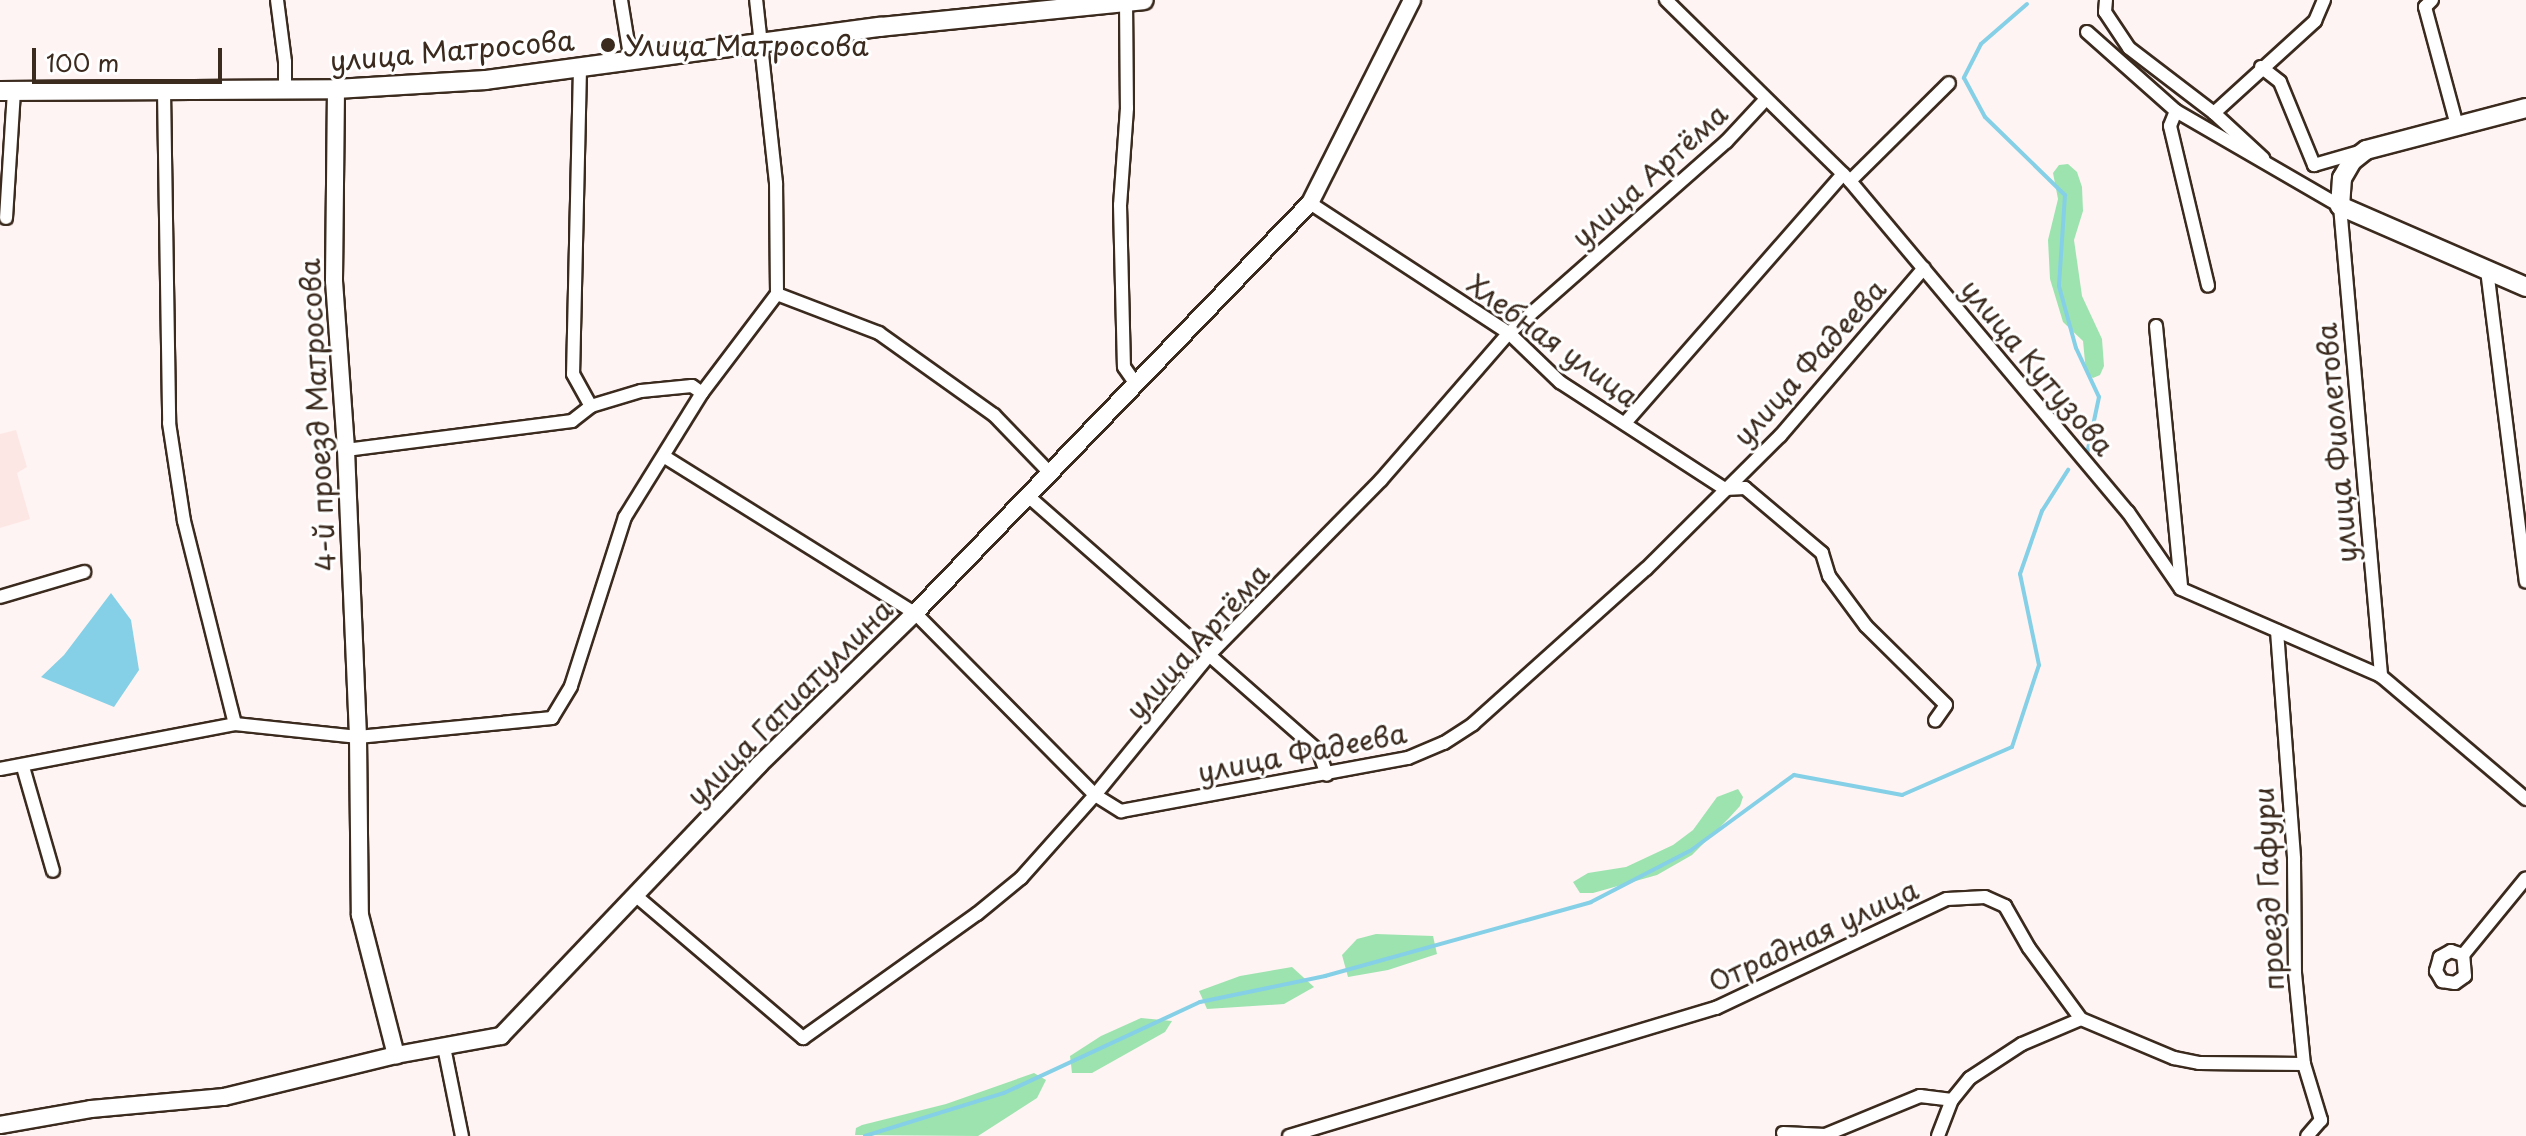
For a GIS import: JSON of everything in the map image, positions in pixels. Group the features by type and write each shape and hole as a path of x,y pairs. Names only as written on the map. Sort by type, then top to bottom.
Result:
{"main road":[{"name":"улица Матросова","path":"7,91 336,89 486,80 986,15 1132,1"},
{"path":"2526,108 2366,150 2352,161 2342,178 2340,206 2526,287"}],"street":[{"path":"277,0 285,62 285,90"},
{"path":"621,0 631,62"},
{"path":"0,769 235,724 358,737 552,718 571,686 625,517 702,393 777,294 776,183 758,43 760,19 756,0"},
{"name":"улица Гатиатуллина","path":"0,1125 82,1110 224,1097 396,1055 501,1036 794,729 915,613 1310,203 1412,0"},
{"name":"улица Кутузова","path":"1666,0 1847,178 2128,512 2181,589"},
{"path":"2106,0 2105,12 2129,48 2214,113 2284,176"},
{"path":"2214,113 2315,21 2324,0"},
{"path":"2432,0 2425,7 2457,126"},
{"path":"1132,1 1120,205 1124,367 1136,384"},
{"path":"2087,32 2176,111 2340,206"},
{"path":"2261,67 2280,82 2314,165 2304,187"},
{"path":"580,68 573,374 591,406"},
{"path":"1625,423 1847,178 1949,83"},
{"name":"4-й проезд Матросова","path":"336,89 334,281 346,450 358,737 360,915 396,1055"},
{"path":"6,218 7,91"},
{"path":"164,91 169,423 184,521 235,724"},
{"name":"улица Артёма","path":"635,895 803,1038 977,914 1021,878 1095,795 1209,655 1381,480 1509,333 1726,142 1765,100"},
{"path":"2176,111 2170,126 2208,286"},
{"path":"2314,165 2366,150"},
{"name":"Хлебная улица","path":"1310,203 1509,333 1560,382 1725,489 1745,488 1822,553 1829,576 1866,626 1946,705 1935,721"},
{"name":"улица Фиолетова","path":"2340,206 2381,676"},
{"name":"улица Фадеева","path":"665,457 915,613 1095,795 1121,811 1408,758 1444,743 1473,724 1646,569 1780,436 1924,268"},
{"path":"2487,270 2526,582"},
{"path":"777,294 879,333 994,415 1050,473"},
{"path":"2156,326 2181,589 2381,676 2526,799"},
{"path":"346,450 572,421 591,406 641,391 692,386 702,393"},
{"path":"1028,496 1319,752 1327,775"},
{"path":"0,597 84,572"},
{"name":"проезд Гафури","path":"2277,631 2294,859 2295,973 2304,1064 2321,1120 2307,1136"},
{"path":"23,767 53,871"},
{"path":"2463,955 2526,878"},
{"name":"Отрадная улица","path":"1289,1136 1480,1076 1716,1008 1947,899 1985,897 2005,906 2029,948 2081,1019"},
{"path":"1938,1136 1952,1100 1970,1078 2022,1044 2081,1019 2174,1058 2199,1063 2304,1064"},
{"path":"444,1047 462,1136"},
{"path":"1783,1133 1825,1135 1920,1096 1952,1100"}],"shaded area":[{"path":"16,430 27,467 17,473 30,519 0,528 0,434"}],"green space":[{"path":"2068,164 2077,172 2082,187 2083,211 2074,240 2082,296 2102,339 2104,366 2100,375 2093,378 2086,372 2083,341 2063,322 2050,279 2048,240 2058,199 2053,173 2059,165"},
{"path":"1738,789 1743,797 1740,806 1729,818 1692,855 1657,875 1593,893 1580,893 1573,882 1588,873 1626,867 1673,845 1693,830 1717,797"},
{"path":"1376,934 1433,936 1437,954 1388,970 1348,977 1342,955 1357,939"},
{"path":"1292,967 1314,987 1284,1004 1207,1009 1199,991 1240,976"},
{"path":"1141,1018 1172,1021 1165,1032 1092,1073 1072,1073 1070,1056 1101,1036"},
{"path":"1034,1073 1046,1080 1037,1098 978,1136 855,1135 856,1128 862,1125 946,1104"}],"water":[{"path":"111,593 131,620 139,670 114,707 41,677 64,655"}],"waterway":[{"path":"2027,4 1981,44 1964,78 1985,117 2065,195 2059,286 2076,348 2099,397 2087,454"},
{"path":"865,1136 1004,1093 1200,1002 1325,976 1591,902 1690,851 1794,775 1902,795 2012,747 2039,665 2020,574 2042,511 2068,470"}],"place":[{"name":"Улица Матросова","path":"608,45"}]}
